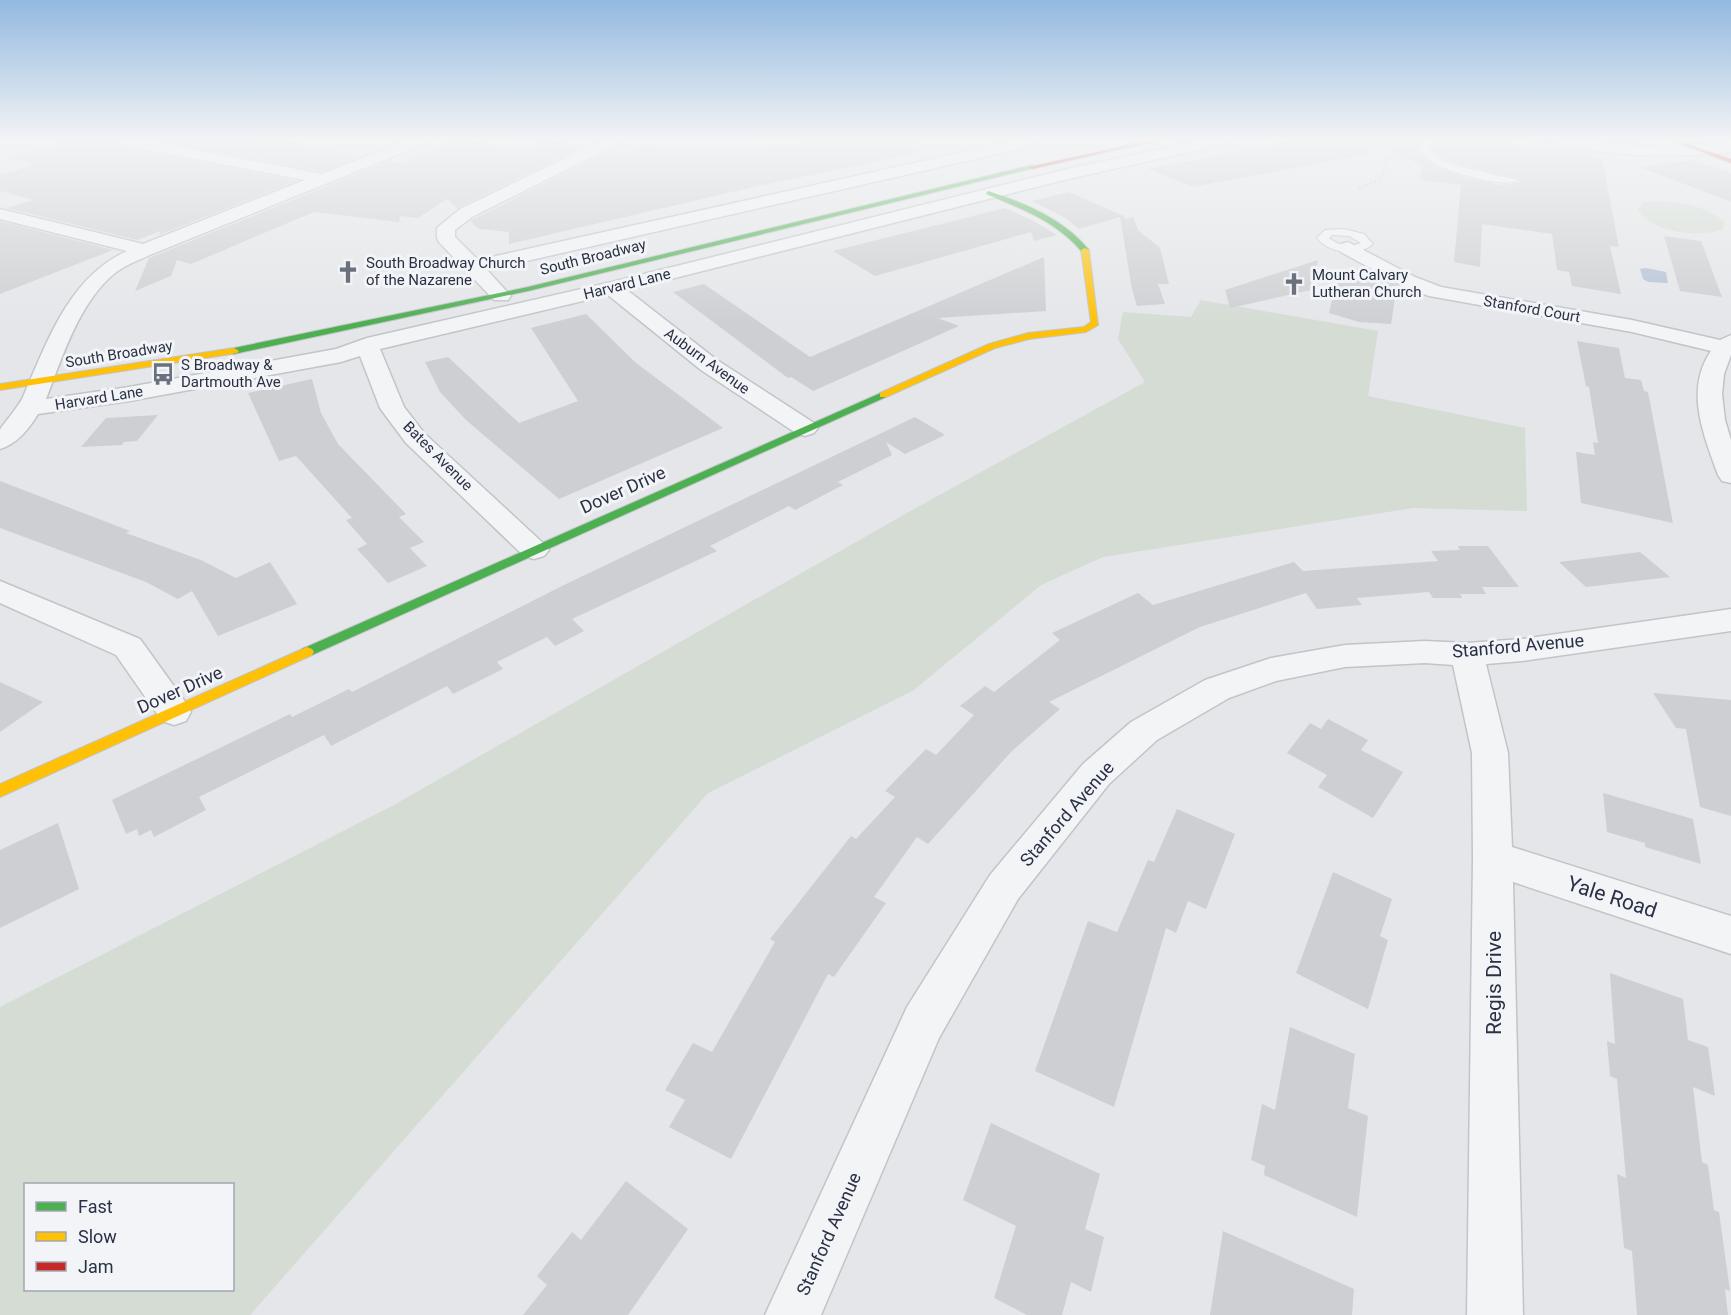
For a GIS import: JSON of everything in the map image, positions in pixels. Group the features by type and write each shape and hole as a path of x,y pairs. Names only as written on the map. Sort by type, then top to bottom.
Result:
{"main road":[{"name":"South Broadway","path":"557,268 838,202"},
{"name":"South Broadway","path":"310,321 497,286 875,202"},
{"name":"Dover Drive","path":"0,791 992,346 1028,336 1086,329 1095,323 1097,318 1086,251 1081,242 1053,222 1009,202"},
{"name":"South Broadway","path":"0,387 45,368 292,341 497,286"}],"street":[{"path":"0,441 14,430 31,408 56,345 96,280 107,269 145,250 265,202"},
{"path":"489,202 454,220 446,228 446,238 474,267 497,286"},
{"path":"474,267 760,202"},
{"name":"Harvard Lane","path":"31,408 209,380 341,355 367,345 612,288 951,202"},
{"path":"0,214 145,250"},
{"name":"Stanford Court","path":"1348,248 1408,281 1436,292 1727,345"},
{"name":"Auburn Avenue","path":"612,288 709,365 806,428"},
{"name":"Bates Avenue","path":"367,345 392,408 415,438 534,550"},
{"path":"1727,345 1712,373 1710,411 1731,475"},
{"path":"0,591 128,647 174,712"},
{"name":"Stanford Avenue","path":"793,1315 923,1023 1004,888 1096,774 1144,731 1217,689 1271,670 1345,656 1425,652 1467,654 1522,650 1731,620"},
{"name":"Regis Drive","path":"1467,654 1490,753 1493,858 1495,1315"},
{"name":"Yale Road","path":"1493,858 1731,935"}],"shaded area":[{"path":"1643,202 1686,204 1706,211 1725,222 1722,230 1700,233 1676,232 1655,224 1637,210"},
{"path":"1201,300 1378,331 1368,396 1525,428 1527,511 1413,508 1103,557 1041,585 914,690 708,793 250,1315 0,1315 0,1007 392,806 914,509 1145,382 1118,339 1123,312 1191,317"}],"water":[{"path":"1640,269 1666,272 1668,283 1648,282 1643,279"}],"building":[{"path":"25,202 242,202 159,235 161,231 137,240 7,208"},
{"path":"287,202 442,202 418,218 400,216 399,222 314,212 191,264 177,260 171,276 135,291 149,258"},
{"path":"451,202 469,202 457,208"},
{"path":"507,202 688,202 509,244 509,232 479,229 470,221"},
{"path":"1035,202 1093,202 1124,216 1125,219 1133,217 1138,230 1160,248 1169,284 1158,284 1165,304 1137,306 1120,217 1079,229 1064,217"},
{"path":"1459,202 1610,202 1619,247 1610,246 1621,294 1572,286 1569,272 1557,270 1552,234 1482,224 1480,267 1454,262"},
{"path":"1005,208 1057,235 1034,241 1031,232 875,276 833,251"},
{"path":"0,221 113,250 0,294"},
{"path":"1664,236 1701,241 1722,297 1680,291"},
{"path":"1044,257 1046,311 938,318 959,326 813,391 791,377 788,378 673,292 704,284 810,357"},
{"path":"1318,260 1311,290 1230,308 1225,290"},
{"path":"1369,273 1397,285 1391,324 1359,322 1329,313 1338,276"},
{"path":"586,314 636,363 723,428 559,499 466,420 440,392 425,362 448,357 519,423 578,401 531,328"},
{"path":"1577,341 1619,348 1625,378 1641,380 1644,391 1648,392 1673,523 1581,503 1576,452 1595,455 1593,442 1598,443 1589,387 1586,386"},
{"path":"312,379 321,413 338,444 406,514 399,517 424,542 410,548 427,566 388,583 357,549 367,544 346,520 352,518 296,456 279,461 248,393"},
{"path":"158,415 137,441 124,442 122,445 81,447 106,418"},
{"path":"915,417 945,435 905,454 886,442 892,455 838,482 843,485 795,510 789,506 710,546 717,551 572,619 584,631 555,646 547,637 497,662 503,669 453,694 447,686 331,746 324,735 199,797 206,810 154,837 151,830 139,836 137,829 126,834 112,800 290,714 292,717 349,689 352,692 564,585"},
{"path":"0,481 130,531 126,533 201,560 236,578 270,562 297,604 218,636 192,591 178,599 146,582 0,528"},
{"path":"1458,546 1488,546 1519,587 1482,587 1486,594 1460,594 1462,598 1433,598 1429,592 1357,598 1362,605 1317,609 1306,593 1200,627 1049,702 1060,709 1011,752 928,844 917,837 874,897 886,903 834,977 828,974 731,1159 669,1127 685,1100 665,1090 693,1043 712,1052 775,942 770,939 851,836 856,839 895,797 885,791 926,749 936,755 974,715 960,706 985,686 994,692 1060,640 1052,633 1138,593 1153,605 1294,562 1303,571 1438,561 1431,551 1460,550"},
{"path":"1640,552 1670,577 1586,587 1559,562"},
{"path":"0,682 43,702 0,732"},
{"path":"1653,693 1731,700 1731,816 1700,807 1686,729 1676,728"},
{"path":"1328,719 1368,740 1361,750 1403,772 1373,818 1318,787 1327,775 1287,753 1310,723 1321,729"},
{"path":"1603,793 1693,819 1701,864 1645,847 1645,843 1607,832"},
{"path":"1177,809 1235,834 1206,909 1188,901 1176,933 1166,928 1114,1107 1035,1071 1088,921 1117,932 1148,860 1154,862"},
{"path":"58,823 79,889 0,928 0,850"},
{"path":"1333,872 1392,899 1380,936 1388,940 1368,1009 1296,973"},
{"path":"1610,973 1683,999 1688,1040 1708,1047 1715,1096 1693,1087 1702,1162 1708,1165 1714,1210 1719,1212 1730,1291 1725,1289 1728,1315 1637,1315 1632,1251 1624,1248 1617,1174 1626,1178 1617,1079 1610,1076 1607,1041 1615,1044"},
{"path":"1290,1027 1355,1054 1348,1108 1368,1116 1357,1217 1264,1175 1265,1166 1251,1160 1262,1104 1275,1110"},
{"path":"991,1123 1100,1174 1085,1229 1104,1237 1091,1292 1071,1282 1062,1315 1027,1315 994,1298 1016,1226 963,1200"},
{"path":"626,1181 688,1229 628,1315 523,1315 547,1285 537,1276 572,1232 581,1240"},
{"path":"1223,1231 1354,1289 1352,1315 1210,1315"}],"traffic: fast":[{"path":"234,351 528,289 886,202"},
{"path":"1011,202 1053,222 1076,239 1085,250"},
{"path":"307,652 883,395"}],"traffic: slow":[{"path":"883,395 992,346 1028,336 1086,329 1095,323 1085,250"},
{"path":"0,387 234,351"},
{"path":"0,791 307,652"}],"place":[{"name":"South Broadway Church of the Nazarene","path":"348,272"},
{"name":"Mount Calvary Lutheran Church","path":"1294,284"},
{"name":"S Broadway & Dartmouth Ave","path":"163,374"}]}
